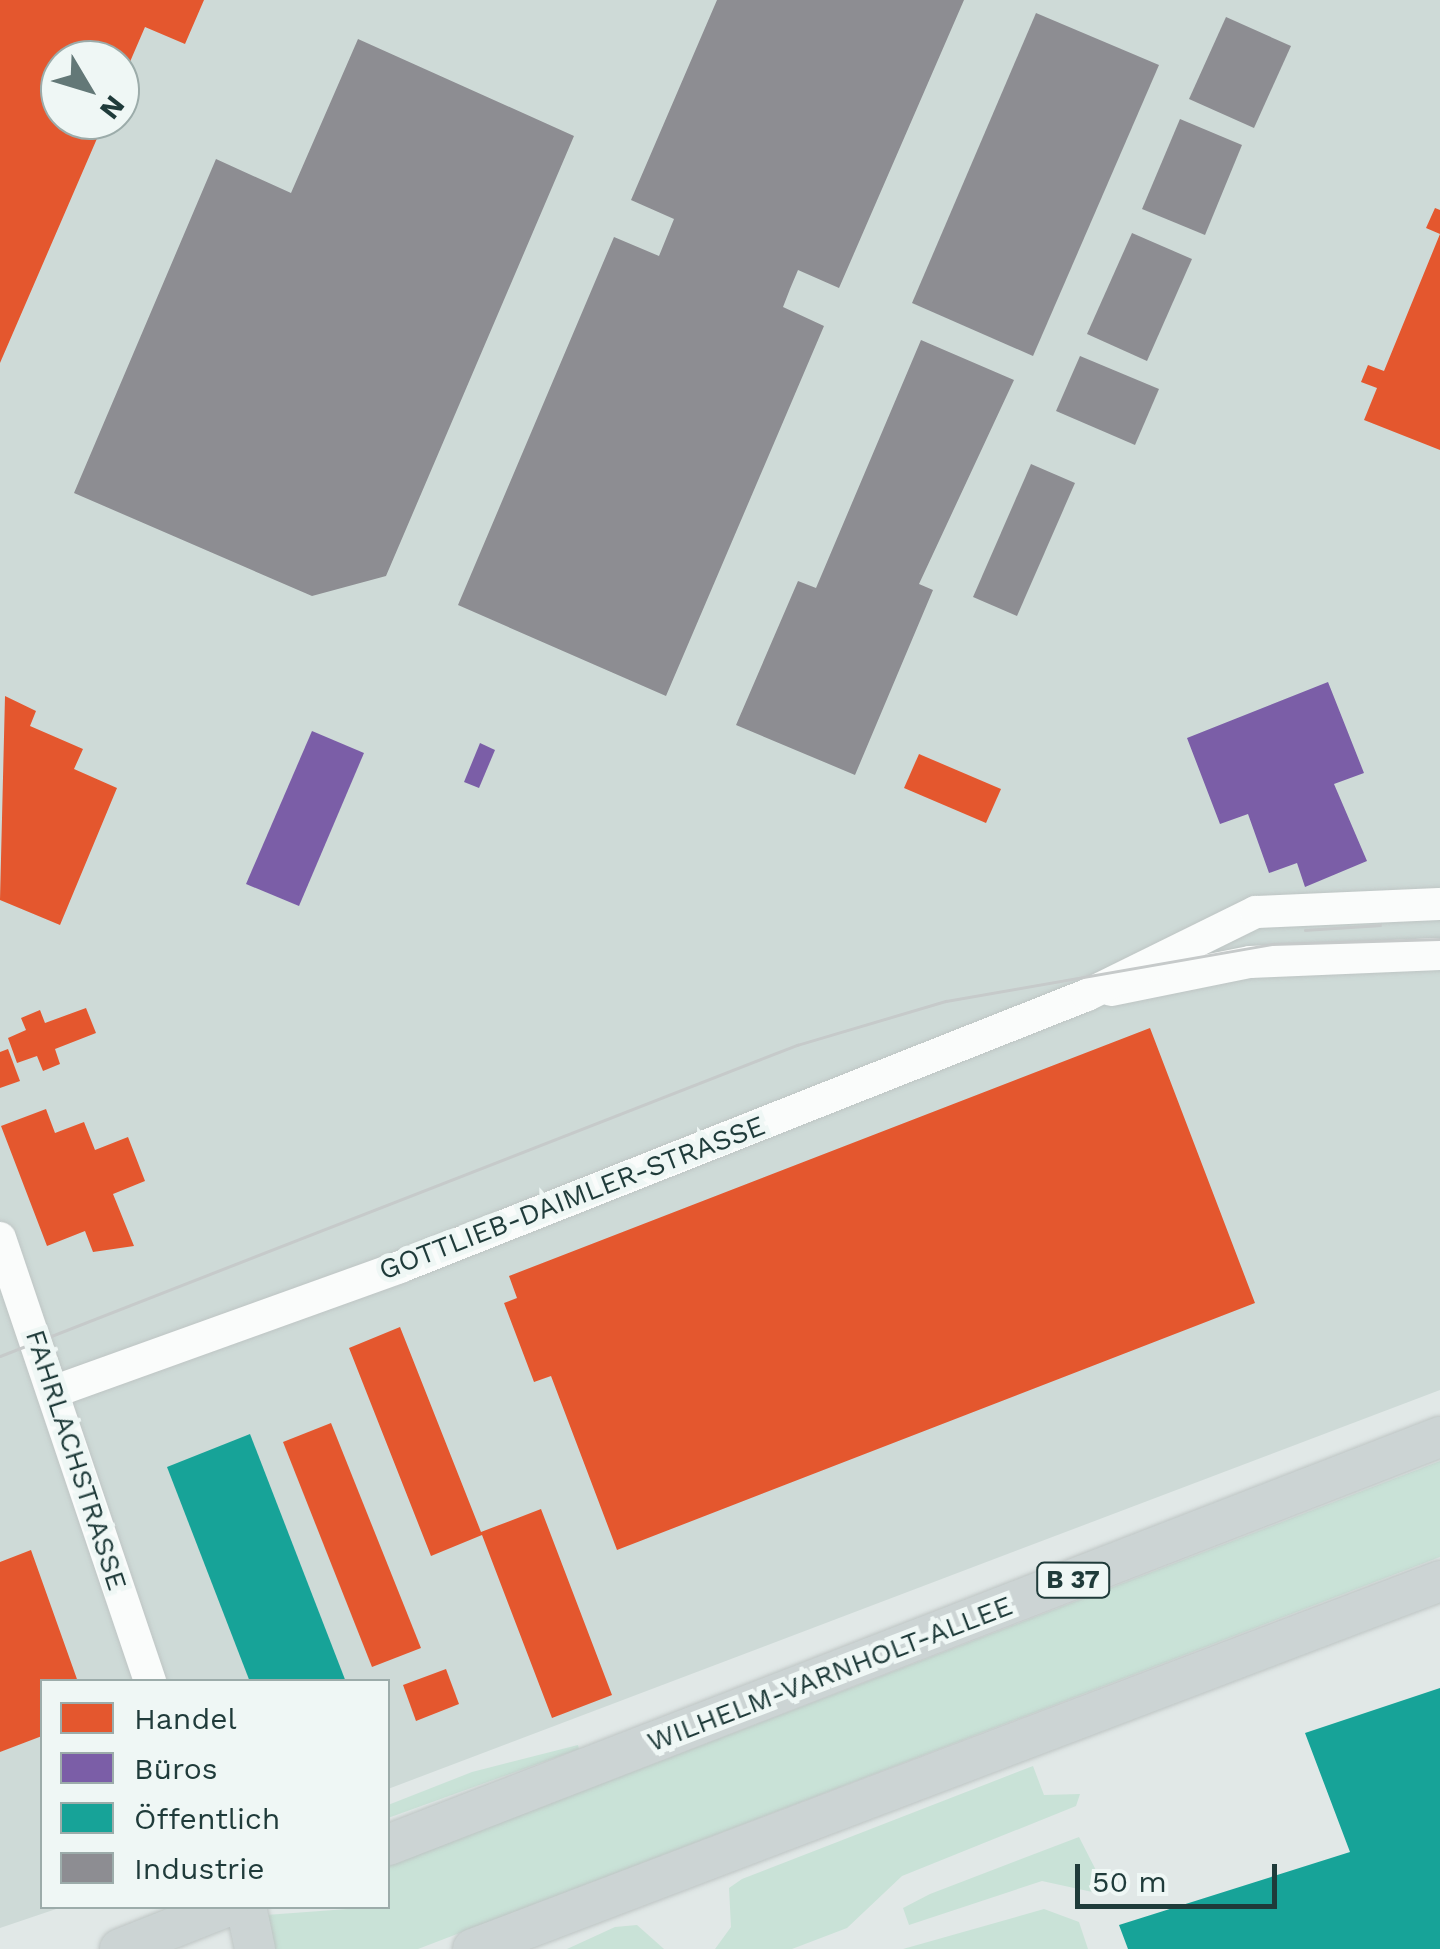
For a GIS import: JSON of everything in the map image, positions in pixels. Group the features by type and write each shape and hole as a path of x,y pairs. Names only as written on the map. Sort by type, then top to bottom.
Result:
{"main road":[{"name":"WILHELM-VARNHOLT-ALLEE","path":"390,1844 1440,1437"},
{"path":"473,1949 1440,1581"},
{"path":"120,1949 172,1919 215,1909"},
{"path":"247,1909 255,1949"}],"street":[{"name":"GOTTLIEB-DAIMLER-STRASSE","path":"53,1392 400,1267 1087,995 1256,912 1440,904"},
{"path":"1250,962 1238,937 1256,912"},
{"name":"GOTTLIEB-DAIMLER-STRASSE","path":"1087,995 1250,962 1440,954"},
{"name":"FAHRLACHSTRASSE","path":"0,1238 149,1679"}],"shaded area":[{"path":"0,0 1440,0 1440,1390 390,1788 390,1679 40,1679 40,1909 56,1909 0,1928"}],"green space":[{"path":"1440,1461 1440,1557 418,1949 273,1949 266,1915 390,1909 390,1865"},
{"path":"578,1745 579,1749 390,1817 390,1804 472,1772"},
{"path":"1033,1766 1044,1795 1080,1794 1076,1806 902,1876 847,1928 792,1949 715,1949 731,1927 729,1888 742,1879"},
{"path":"1079,1837 1103,1884 1097,1893 1042,1881 909,1925 903,1908 930,1894"},
{"path":"1044,1909 1079,1922 1088,1949 903,1949"},
{"path":"637,1925 664,1949 567,1949 615,1927"}],"building: Handel":[{"path":"0,0 204,0 185,44 145,27 139,40 40,40 40,140 96,140 0,363"},
{"path":"1435,208 1440,210 1440,234 1426,228"},
{"path":"1440,234 1440,450 1364,420 1377,388 1361,382 1368,365 1384,371"},
{"path":"5,696 36,711 30,726 83,749 74,769 117,788 60,925 0,900"},
{"path":"919,754 1001,789 986,823 904,788"},
{"path":"86,1008 96,1033 55,1049 60,1064 43,1071 37,1056 17,1063 8,1038 26,1030 21,1018 40,1010 45,1023"},
{"path":"1150,1028 1255,1303 617,1550 551,1376 534,1382 504,1303 517,1298 509,1276"},
{"path":"8,1049 20,1081 0,1088 0,1052"},
{"path":"46,1109 55,1133 84,1122 95,1150 128,1137 145,1181 113,1194 134,1246 93,1252 85,1231 47,1246 1,1126"},
{"path":"400,1327 481,1532 541,1509 612,1695 552,1718 482,1535 431,1556 349,1348"},
{"path":"331,1423 421,1648 372,1667 283,1442"},
{"path":"31,1550 77,1679 40,1679 40,1737 0,1752 0,1562"},
{"path":"446,1669 459,1704 416,1721 403,1685"}],"building: Büros":[{"path":"1328,682 1364,773 1334,784 1367,861 1305,887 1297,863 1269,873 1248,814 1220,824 1187,738"},
{"path":"312,731 364,753 299,906 246,884"},
{"path":"480,743 495,750 479,788 464,782"}],"building: Öffentlich":[{"path":"250,1434 345,1679 249,1679 167,1467"},
{"path":"1440,1688 1440,1949 1128,1949 1119,1925 1350,1852 1305,1733"}],"building: Industrie":[{"path":"717,0 964,0 839,288 798,270 783,307 824,326 666,696 458,605 614,237 659,256 674,219 631,200"},
{"path":"1036,13 1159,65 1033,356 912,303"},
{"path":"1226,17 1291,46 1254,128 1189,99"},
{"path":"358,39 574,136 386,576 312,596 74,493 216,159 291,193"},
{"path":"1180,119 1242,145 1205,235 1142,209"},
{"path":"1132,233 1192,259 1147,361 1087,334"},
{"path":"921,340 1014,380 919,584 933,590 855,775 736,725 798,581 816,588"},
{"path":"1080,356 1159,389 1135,445 1056,411"},
{"path":"1031,464 1075,483 1017,616 973,597"}],"tram line":[{"path":"1305,930 1380,925"},
{"path":"0,1356 797,1045 946,1001 1273,944 1440,939"}]}
